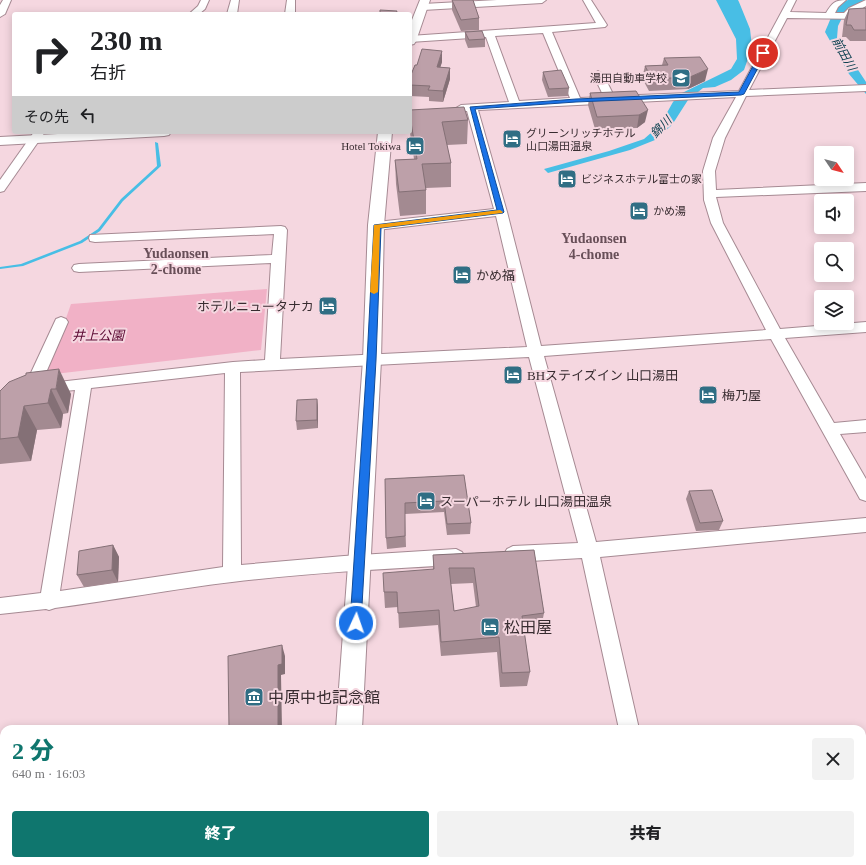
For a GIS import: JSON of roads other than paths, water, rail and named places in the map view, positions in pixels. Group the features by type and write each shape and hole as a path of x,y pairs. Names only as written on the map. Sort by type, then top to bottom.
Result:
{"main road":[{"path":"412,34 424,3"},
{"path":"0,141 37,136 100,134"},
{"path":"349,725 372,360 377,226 385,134"}],"street":[{"path":"0,14 7,0"},
{"path":"196,12 202,7 205,0"},
{"path":"232,12 235,0"},
{"path":"290,12 291,0"},
{"path":"424,3 542,0"},
{"path":"412,39 602,25 587,0"},
{"path":"792,0 719,138 708,171 712,207 717,223 776,334 828,429 866,494"},
{"path":"829,16 835,5 842,0"},
{"path":"847,15 852,10 866,3"},
{"path":"785,15 866,16"},
{"path":"546,30 576,101"},
{"path":"490,34 515,105"},
{"path":"598,74 610,99"},
{"path":"450,109 610,99 862,88"},
{"path":"472,108 535,352 589,550 628,725"},
{"path":"0,188 37,136"},
{"path":"711,194 866,187"},
{"path":"377,226 500,212"},
{"path":"95,238 281,230 272,365"},
{"path":"79,268 278,259"},
{"path":"31,390 61,322"},
{"path":"15,393 84,383 233,367 535,352 866,327"},
{"path":"232,574 233,367"},
{"path":"49,602 84,383"},
{"path":"828,429 866,426"},
{"path":"494,555 589,550 866,525"},
{"path":"0,606 49,602 232,574 359,562 470,556"}],"water":[{"name":"錦川","path":"716,0 738,0 750,29 752,47 744,70 731,80 715,87 703,88 688,100 672,125 655,140 630,150 548,173 544,169 609,151 644,139 660,125 673,102 680,94 731,69 737,59 736,39"},
{"name":"前田川","path":"848,0 864,0 846,10 838,26 837,38 866,82 866,94 849,74 825,32 836,9 843,2"}],"waterway":[{"path":"0,268 22,265 81,242 99,230 122,200 159,166 156,143"}],"place":[{"name":"湯田自動車学校","path":"681,78"},
{"name":"グリーンリッチホテル 山口湯田温泉","path":"512,139"},
{"name":"Hotel Tokiwa","path":"415,146"},
{"name":"ビジネスホテル富士の家","path":"567,179"},
{"name":"かめ湯","path":"639,211"},
{"name":"かめ福","path":"462,275"},
{"name":"ホテルニュータナカ","path":"328,306"},
{"name":"BHステイズイン 山口湯田","path":"513,375"},
{"name":"梅乃屋","path":"708,395"},
{"name":"スーパーホテル 山口湯田温泉","path":"426,501"},
{"name":"松田屋","path":"490,627"},
{"name":"中原中也記念館","path":"254,697"}],"district":[{"name":"Yudaonsen 4-chome","path":"594,246"},
{"name":"Yudaonsen 2-chome","path":"176,262"}],"park label":[{"name":"井上公園","path":"98,335"}]}
